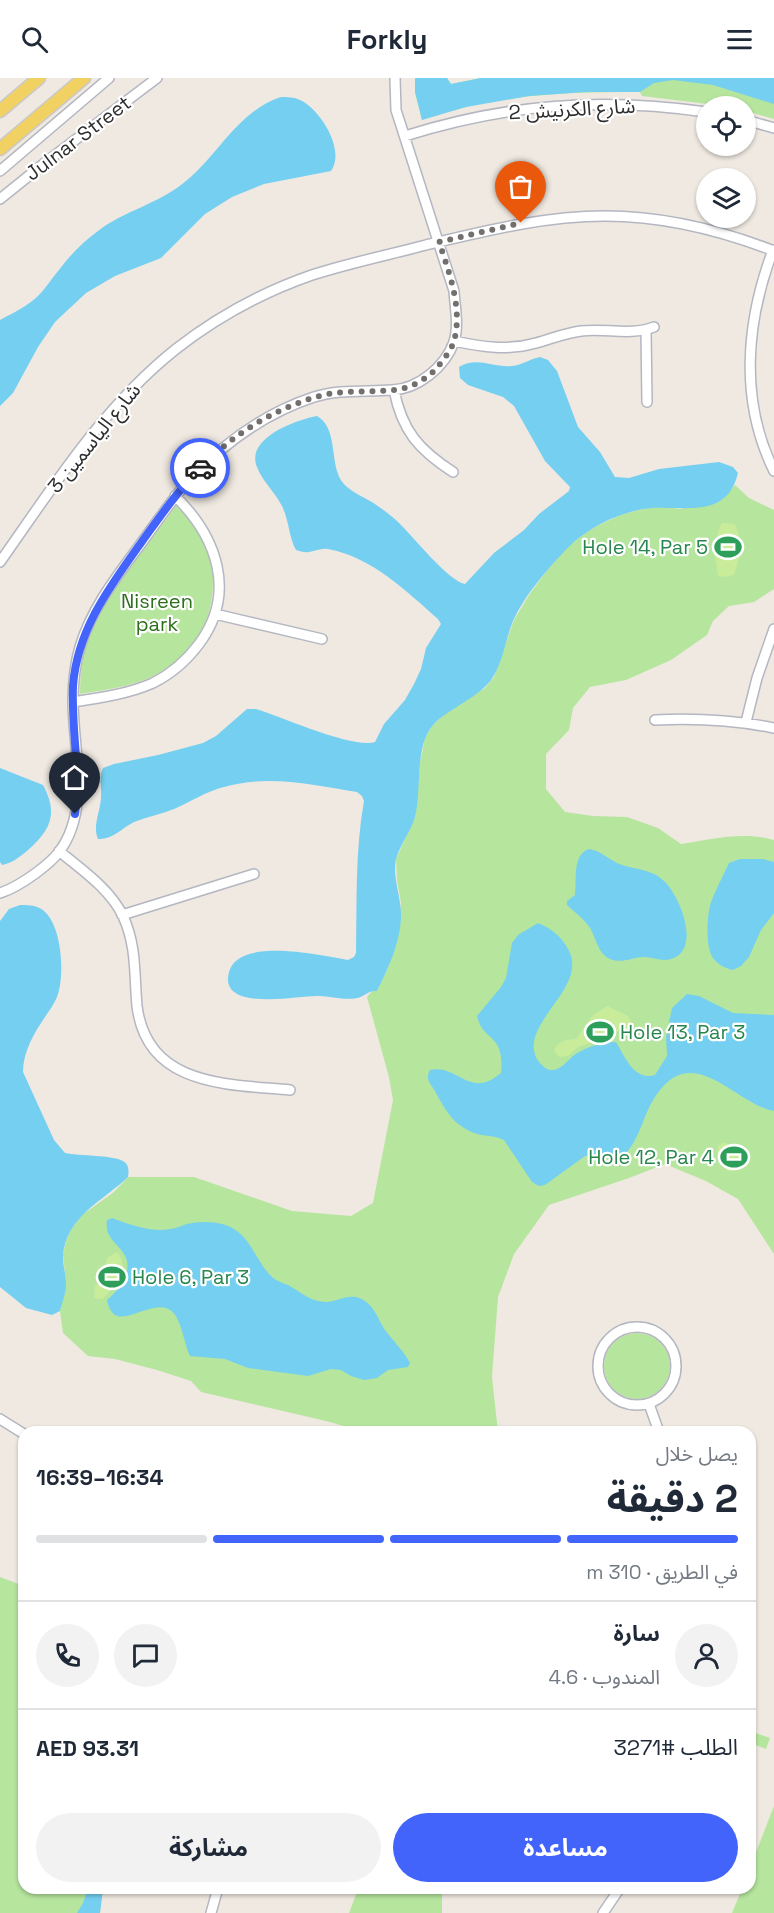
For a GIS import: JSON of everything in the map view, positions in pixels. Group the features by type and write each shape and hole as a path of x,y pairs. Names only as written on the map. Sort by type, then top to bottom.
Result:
{"main road":[{"path":"0,111 39,78"},
{"path":"0,149 84,78"}],"street":[{"path":"0,171 109,78"},
{"name":"Julnar Street","path":"0,199 157,78"},
{"path":"0,893 26,881 43,867 59,851 69,833 78,794 73,702 75,670 80,647 94,614 111,585 175,496 218,451 270,416 293,404 317,396 343,392 394,390 413,385 430,374 444,359 454,341 456,317 454,291 396,110 395,78"},
{"name":"شارع الكرنيش 2","path":"405,136 463,119 554,105 644,104 696,111"},
{"path":"756,123 774,128"},
{"name":"شارع الياسمين 3","path":"0,562 72,459 120,401 147,374 176,349 228,314 284,286 314,275 439,242 521,223 564,218 607,216 692,225 774,250"},
{"path":"774,250 758,294 753,316 749,367 756,421 774,471"},
{"path":"454,341 495,348 516,348 582,331 630,332 650,329 647,402"},
{"path":"394,390 397,407 411,436 433,459 453,472"},
{"path":"73,702 135,690 156,682 192,654 205,635 215,614 219,593 218,571 213,550 204,530 175,496"},
{"path":"215,614 322,639"},
{"path":"746,722 757,678 774,629"},
{"path":"655,720 685,718 746,722 774,728"},
{"path":"59,851 102,888 122,915 135,958 139,1017 149,1041 167,1063 179,1071 207,1081 290,1090"},
{"path":"122,915 254,874"},
{"path":"632,1327 645,1327 657,1332 667,1340 674,1351 677,1364 670,1389 649,1404 636,1406 612,1397 604,1387 599,1375 598,1362 609,1338 632,1327"},
{"path":"649,1404 656,1426"},
{"path":"0,1419 18,1430"},
{"path":"211,1913 216,1894"},
{"path":"603,1913 616,1894"}],"green space":[{"path":"415,78 447,78 451,84 481,78 774,78 774,119 756,114 756,96 696,96 696,103 642,96 640,92 531,96 487,102 422,120 415,92"},
{"path":"735,485 749,498 774,510 774,589 754,602 729,606 713,621 707,635 671,660 626,680 590,687 573,708 569,730 546,754 546,789 565,812 627,817 658,828 681,844 739,836 774,840 774,1254 738,1199 706,1181 665,1164 549,1205 514,1254 498,1297 492,1377 497,1426 344,1426 201,1392 191,1381 157,1370 115,1359 88,1356 63,1333 60,1311 66,1283 63,1255 66,1241 71,1229 82,1215 114,1192 128,1177 194,1177 292,1211 351,1216 373,1203 393,1100 367,997 373,990 377,990 397,941 401,903 396,859 415,817 420,763 425,738 432,726 447,712 485,688 494,677 514,620 529,595 566,548 591,529 620,515 663,506 680,509 722,499"},
{"name":"Nisreen park","path":"176,506 197,530 212,561 213,592 202,631 186,652 164,670 144,680 124,686 80,694 84,652 100,613 124,575"},
{"name":"Hole 14, Par 5","path":"722,523 735,524 740,544 740,555 734,575 724,577 718,576 715,555 717,537"},
{"name":"Hole 13, Par 3","path":"607,1006 628,1016 632,1025 626,1031 608,1032 596,1041 578,1047 568,1056 559,1057 554,1050 558,1044 576,1039 592,1016"},
{"name":"Hole 12, Par 4","path":"724,1142 747,1153 750,1160 745,1166 734,1171 727,1171 724,1168 717,1153 718,1146"},
{"name":"Hole 6, Par 3","path":"117,1252 123,1266 120,1278 103,1299 94,1298 95,1287 103,1275 107,1258"},
{"path":"637,1333 650,1336 660,1343 667,1353 670,1366 667,1379 660,1389 650,1396 637,1399 624,1396 614,1389 607,1379 604,1366 607,1353 614,1343 624,1336"},
{"path":"0,1577 18,1584 18,1894 102,1894 100,1913 0,1913"},
{"path":"756,1733 770,1738 766,1749 756,1745"},
{"path":"774,1806 774,1913 732,1913 740,1894 756,1894 756,1852"},
{"path":"356,1894 442,1894 442,1913 349,1913"}],"water":[{"path":"415,78 447,78 451,84 481,78 774,78 774,104 756,98 756,96 748,96 713,85 673,80 654,83 640,92 586,92 529,96 466,107 422,120 415,92"},
{"path":"281,97 300,100 323,121 329,131 335,152 335,162 331,171 264,184 232,197 205,214 161,258 115,276 86,293 55,322 38,347 13,393 0,406 0,320 35,299 63,264 92,235 186,181 253,112"},
{"path":"540,357 548,360 557,371 578,427 600,452 615,477 629,478 659,469 719,462 733,467 738,473 732,489 723,499 712,505 699,508 643,509 620,515 588,531 569,546 534,586 513,621 502,657 488,684 433,725 423,745 415,817 396,859 395,873 401,911 398,937 377,991 352,999 321,996 261,999 235,993 229,985 229,972 236,961 248,954 282,951 348,960 354,957 356,953 358,858 364,801 362,796 357,792 290,782 241,783 211,791 174,809 134,822 108,838 98,839 96,823 101,802 100,779 103,768 203,743 216,736 247,709 256,709 335,737 365,743 375,742 384,724 405,700 414,684 421,669 426,648 441,624 401,587 359,559 328,549 307,552 296,550 282,506 257,467 255,457 258,447 265,439 286,426 317,416 323,421 330,434 336,467 344,484 392,517 440,567 465,584 494,553 569,491 570,487 545,461 514,406 503,397 468,385 460,378 459,367 472,362 512,366"},
{"path":"0,768 43,785 48,796 51,814 46,829 35,843 16,860 2,865 0,862"},
{"path":"589,849 617,863 648,871 664,881 676,898 685,922 687,934 680,954 668,960 644,957 622,961 612,960 604,955 587,924 567,905 567,901 575,895 580,856"},
{"path":"740,859 763,859 774,862 774,913 761,930 749,957 741,966 733,970 717,963 710,953 708,915 711,902 729,863"},
{"path":"20,905 40,908 51,920 59,941 61,966 57,997 30,1043 23,1072 54,1140 65,1153 118,1159 125,1162 128,1170 128,1177 87,1211 70,1231 63,1257 65,1294 60,1311 52,1315 26,1308 0,1287 0,921 9,909"},
{"path":"538,923 552,930 562,940 568,949 572,964 570,978 536,1035 534,1048 539,1062 544,1067 550,1070 557,1069 582,1050 616,1042 636,1071 648,1076 655,1075 667,1056 666,1037 672,1008 687,994 699,996 733,1013 774,1015 774,1111 759,1106 715,1080 700,1074 685,1073 671,1079 657,1094 635,1141 625,1154 585,1156 545,1185 539,1186 532,1182 504,1140 472,1132 458,1124 448,1113 430,1083 428,1079 430,1070 449,1072 480,1083 501,1073 500,1051 497,1044 480,1025 477,1016 506,978 512,943 518,935"},
{"path":"112,1218 155,1230 202,1222 228,1226 236,1230 248,1242 266,1271 278,1281 319,1301 329,1302 352,1297 362,1299 374,1311 410,1363 408,1367 388,1370 377,1378 364,1380 341,1370 331,1369 308,1376 248,1368 225,1359 190,1356 180,1324 170,1310 162,1307 152,1308 124,1316 117,1316 111,1311 107,1300 123,1281 127,1270 126,1258 108,1232 107,1220"},
{"path":"86,1894 102,1894 100,1913 77,1913"}],"way so far":[{"path":"200,468 218,451 252,426 293,404 317,396 343,392 394,390 413,385 430,374 444,359 454,341 456,317 454,291 439,242 521,223"}],"place":[{"name":"Hole 14, Par 5","path":"728,547"},
{"name":"Hole 13, Par 3","path":"600,1032"},
{"name":"Hole 12, Par 4","path":"734,1157"},
{"name":"Hole 6, Par 3","path":"112,1277"}],"route":[{"path":"75,814 78,794 73,686 80,647 88,625 111,585 175,496 200,468"}]}
